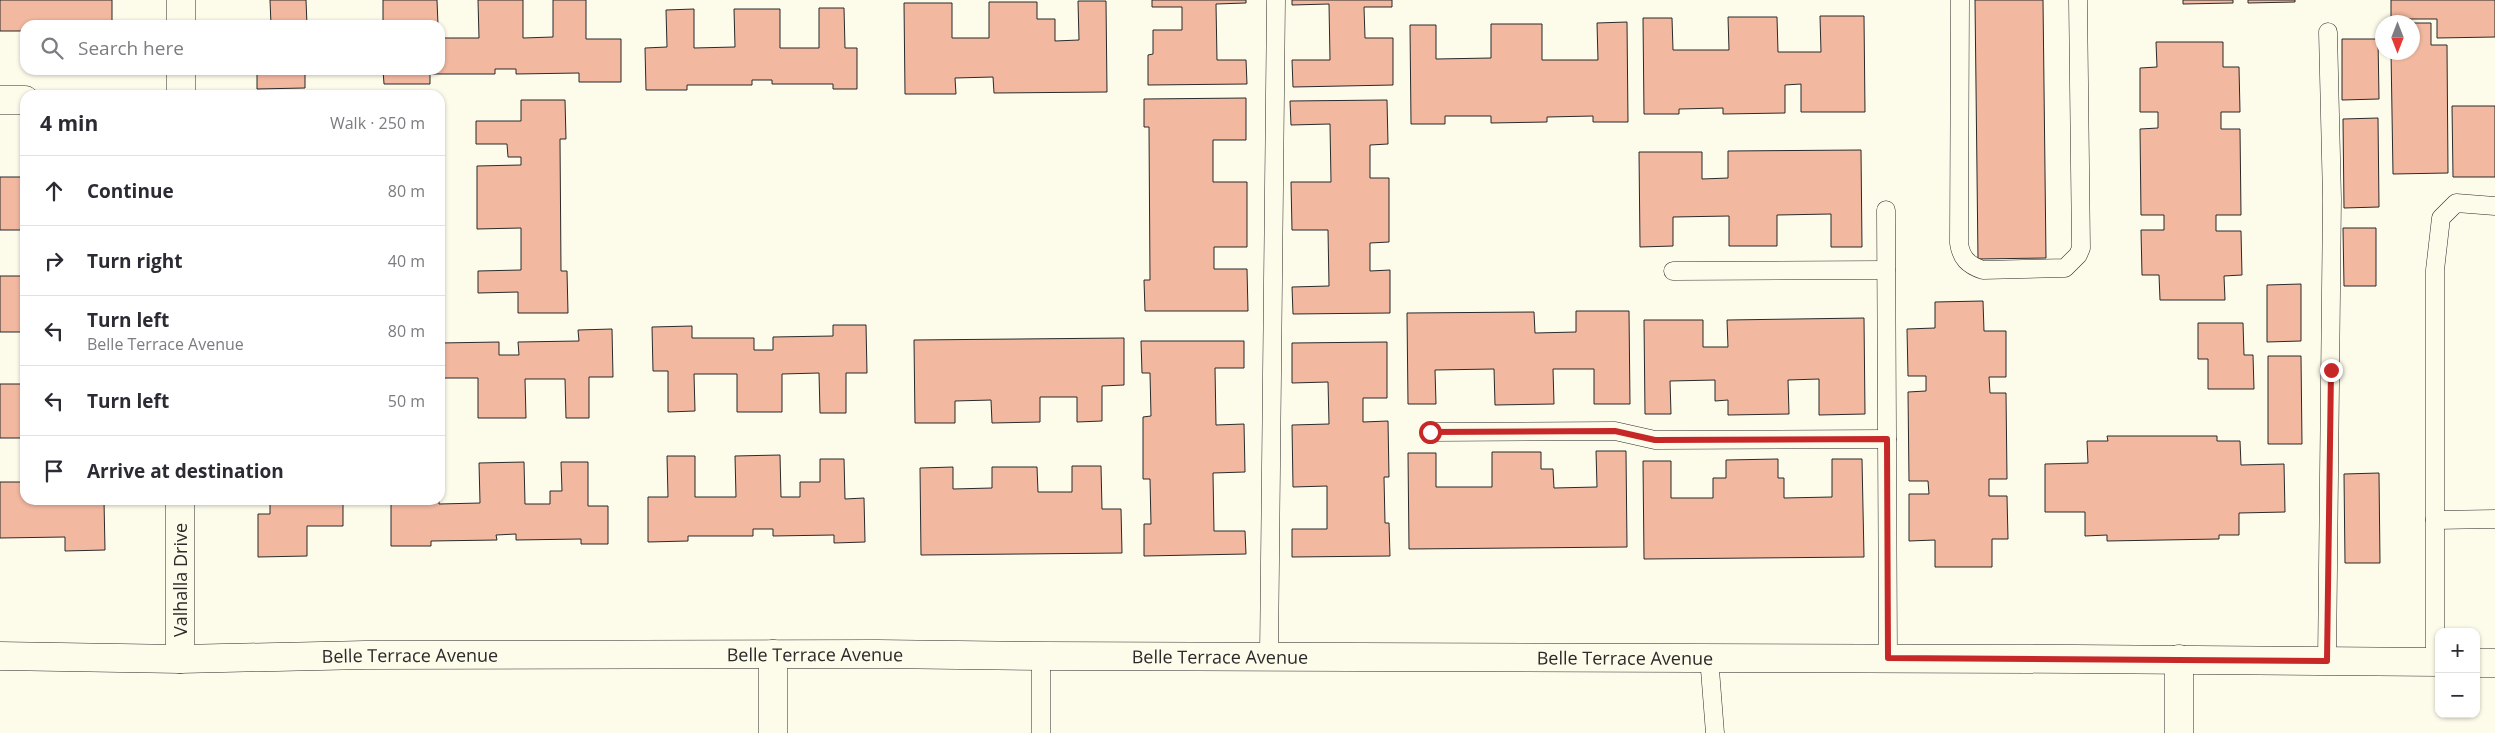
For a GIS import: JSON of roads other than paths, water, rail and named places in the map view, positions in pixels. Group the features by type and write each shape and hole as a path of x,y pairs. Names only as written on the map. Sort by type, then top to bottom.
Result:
{"street":[{"path":"181,0 181,20"},
{"path":"181,75 182,90"},
{"path":"0,100 20,100"},
{"name":"Valhalla Drive","path":"180,505 180,659"},
{"path":"773,654 773,733"},
{"name":"Belle Terrace Avenue","path":"0,656 180,659 365,655 1269,655 2435,662"},
{"path":"2179,659 2179,733"},
{"path":"2480,663 2495,663"}],"lane":[{"path":"1269,655 1276,0"},
{"path":"1960,0 1959,243 1960,253 1965,260 1972,266 1983,270 2065,268 2078,255 2080,239 2078,0"},
{"path":"2327,661 2332,208 2328,32"},
{"path":"2437,628 2435,270 2441,218 2456,203 2495,206"},
{"path":"1886,210 1888,658"},
{"path":"1673,272 1886,270"},
{"path":"1430,432 1615,431 1655,440 1887,439"},
{"path":"2435,520 2495,519"},
{"path":"1041,656 1041,733"},
{"path":"1709,657 1715,733"}]}
